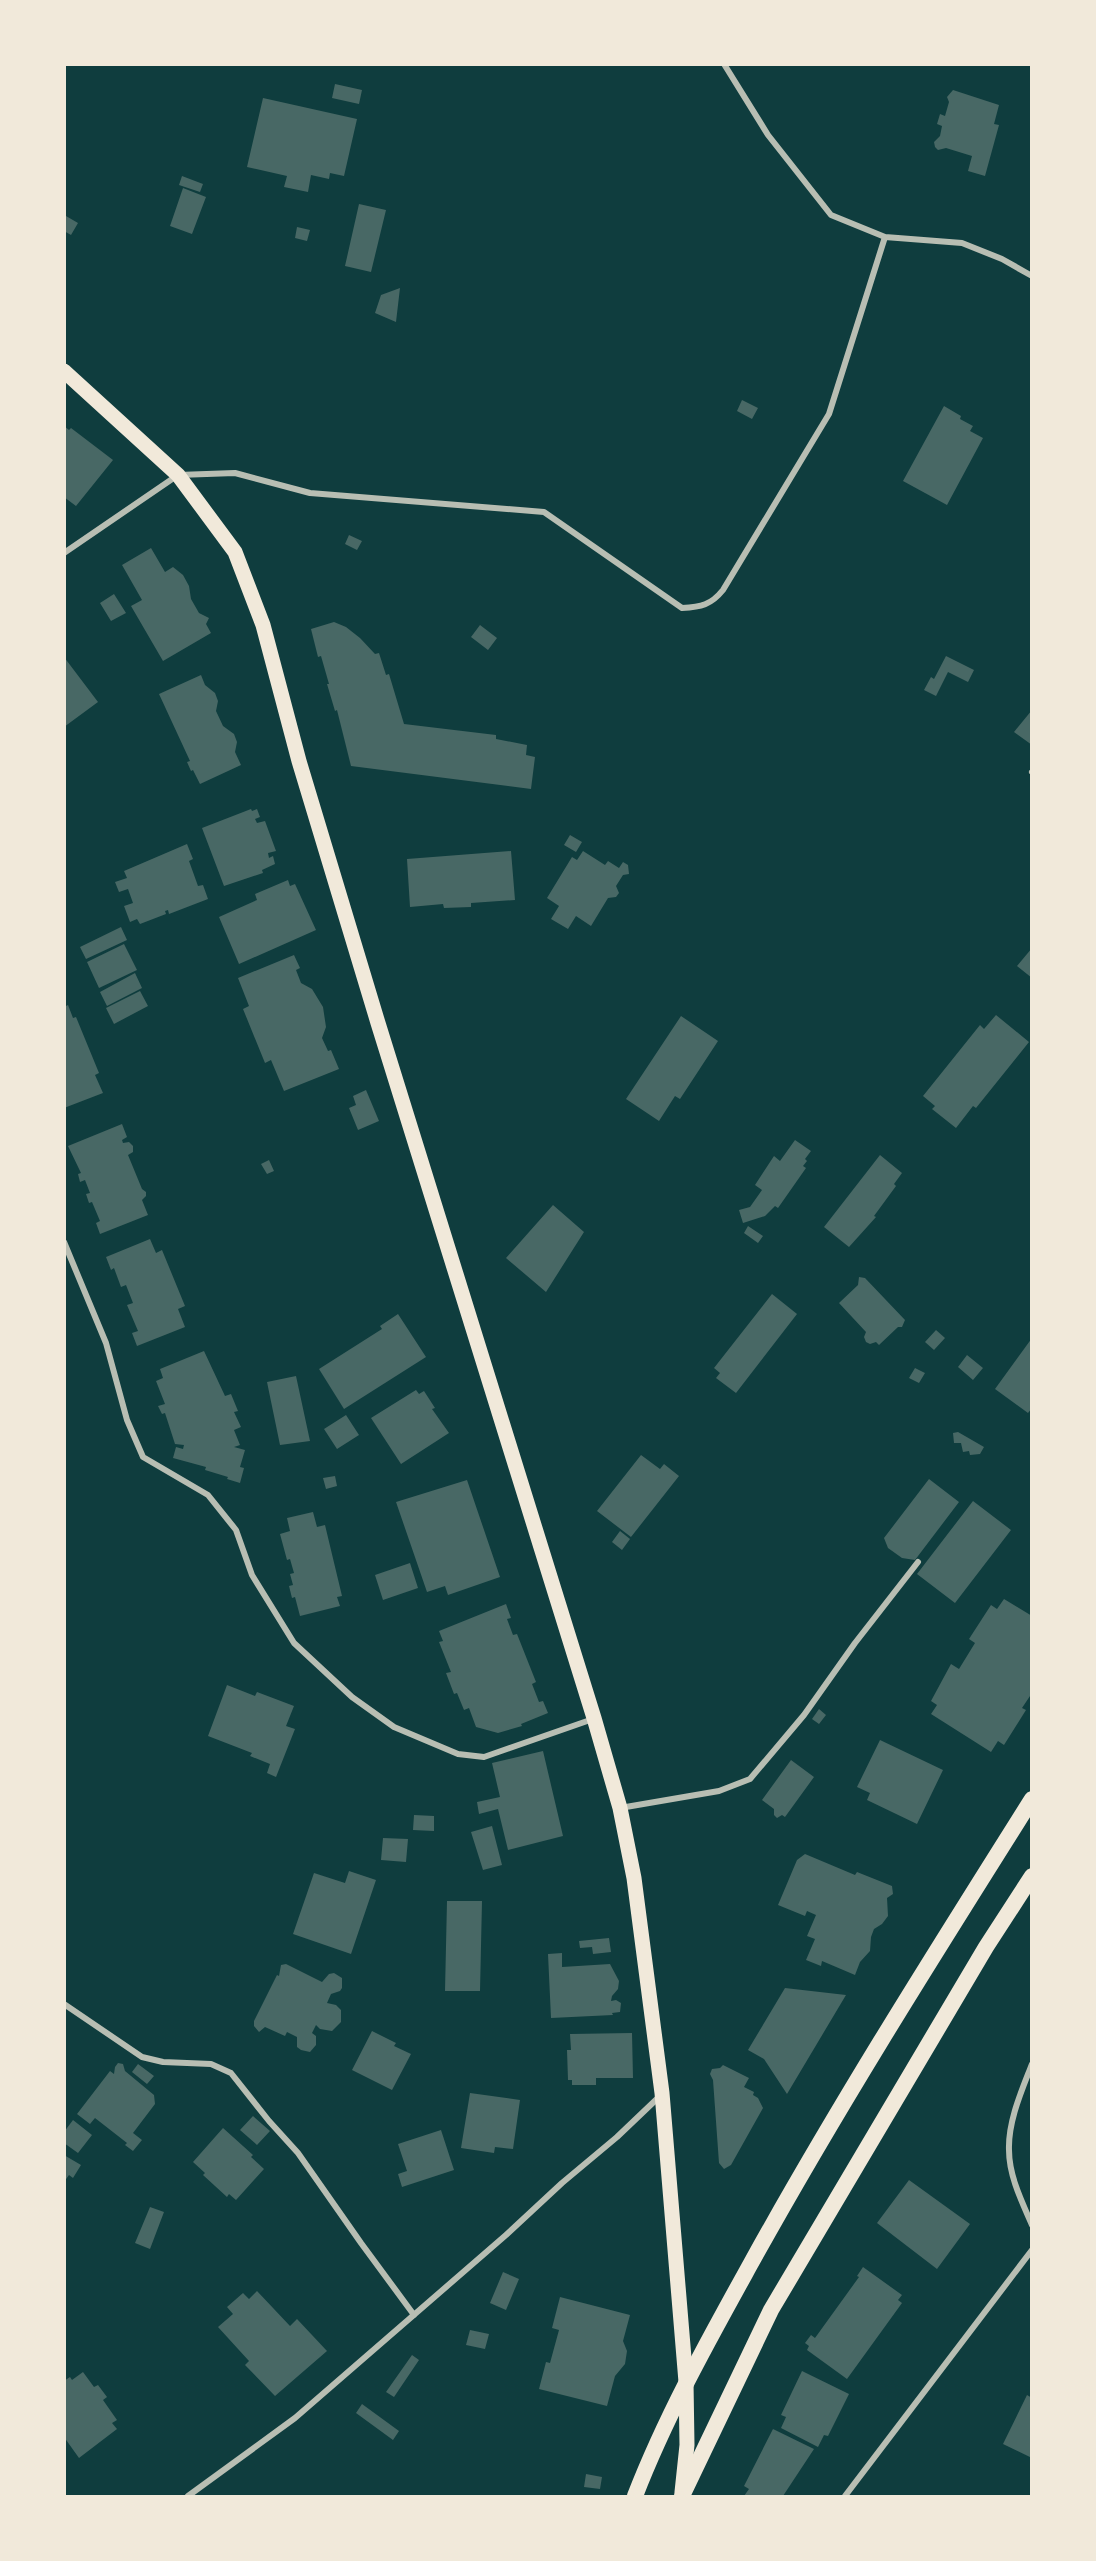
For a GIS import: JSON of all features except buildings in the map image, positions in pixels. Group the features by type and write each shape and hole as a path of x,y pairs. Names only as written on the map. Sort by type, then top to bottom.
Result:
{"highway":[{"path":"635,2496 649,2459 686,2382 778,2214 873,2052 1032,1799"},
{"path":"682,2494 771,2310 986,1947 1032,1876"}],"main road":[{"path":"64,370 178,475 235,552 263,625 303,772 378,1023 594,1718 620,1808 634,1878 662,2093 686,2382 687,2445 682,2494"}],"street":[{"path":"724,64 768,135 831,215 885,237 962,243 1002,259 1032,276"},
{"path":"64,553 178,475 235,473 310,494 544,512 682,608 703,607 715,600 723,590 829,414 885,237"},
{"path":"64,1242 106,1343 127,1420 143,1457 208,1495 236,1530 252,1575 294,1643 352,1697 394,1726 458,1754 484,1757 594,1718"},
{"path":"620,1808 719,1791 750,1779 804,1715 855,1643 918,1562"},
{"path":"64,2004 142,2057 164,2062 211,2064 231,2073 298,2153 414,2316"},
{"path":"1032,2064 1015,2108 1008,2149 1016,2186 1032,2225"},
{"path":"188,2496 295,2418 414,2316 562,2182 617,2137 662,2093"},
{"path":"845,2496 1032,2250"}]}
